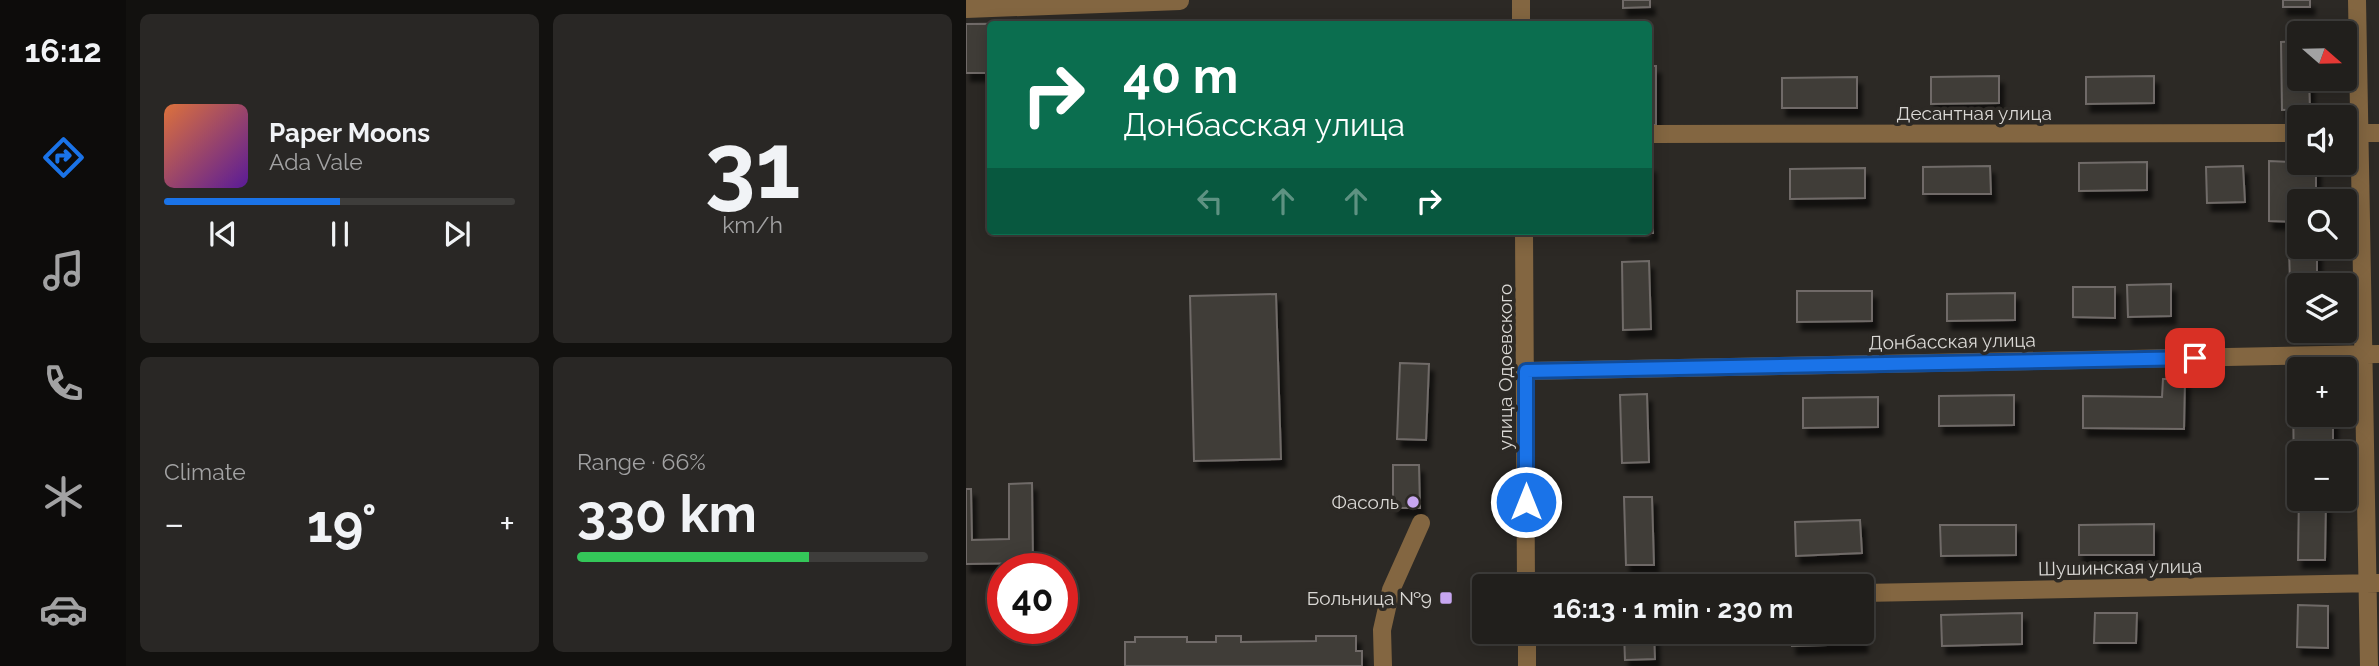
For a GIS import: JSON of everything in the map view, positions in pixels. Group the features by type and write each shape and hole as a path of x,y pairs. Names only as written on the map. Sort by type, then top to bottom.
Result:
{"street":[{"path":"1521,0 1521,21"},
{"path":"2353,105 2357,0"},
{"path":"966,9 1180,1"},
{"name":"Десантная улица","path":"1652,134 2287,133"},
{"path":"2357,133 2379,133"},
{"path":"2356,175 2371,354 2372,583 2369,666"},
{"name":"улица Одоевского","path":"1524,235 1526,574"},
{"name":"Донбасская улица","path":"1526,371 2371,354"},
{"path":"1383,666 1382,630 1391,590 1421,523"},
{"name":"Шушинская улица","path":"1874,593 2372,583"},
{"path":"1527,644 1527,666"}],"building":[{"path":"1623,0 1650,0 1650,7 1623,8"},
{"path":"2283,0 2310,0 2310,7 2283,7"},
{"path":"966,24 987,24 987,73 966,73"},
{"path":"2281,42 2287,42 2287,91 2309,91 2310,105 2287,105 2287,110 2282,110"},
{"path":"1652,66 1656,66 1656,125 1652,125"},
{"path":"1999,76 1999,103 1931,104 1931,77"},
{"path":"2154,76 2154,103 2086,104 2086,77"},
{"path":"1857,77 1857,108 1782,108 1782,78"},
{"path":"2269,161 2287,162 2287,175 2316,175 2316,189 2287,189 2287,222 2269,221"},
{"path":"2147,162 2147,190 2079,191 2079,163"},
{"path":"1990,166 1991,194 1923,194 1923,167"},
{"path":"2243,166 2245,202 2207,203 2206,167"},
{"path":"1865,168 1865,198 1790,199 1790,169"},
{"path":"2289,259 2317,259 2317,273 2290,273"},
{"path":"1649,261 1651,329 1623,330 1622,262"},
{"path":"2171,284 2171,316 2128,317 2127,285"},
{"path":"2073,287 2115,287 2115,318 2073,317"},
{"path":"1797,291 1872,291 1872,321 1797,322"},
{"path":"2015,293 2015,320 1947,321 1947,294"},
{"path":"1276,294 1281,459 1194,461 1190,296"},
{"path":"1400,363 1429,364 1426,440 1397,439"},
{"path":"2163,379 2185,379 2184,429 2083,428 2083,396 2162,397"},
{"path":"1647,394 1649,462 1622,463 1620,395"},
{"path":"2014,395 2014,425 1939,426 1939,396"},
{"path":"1878,397 1878,427 1803,428 1803,398"},
{"path":"2293,427 2333,427 2333,441 2294,441"},
{"path":"1393,465 1419,465 1420,508 1393,508"},
{"path":"1032,483 1033,553 987,553 987,564 966,564 966,489 971,489 972,540 1009,539 1009,484"},
{"path":"1624,497 1652,497 1654,565 1626,565"},
{"path":"2299,511 2326,511 2325,560 2298,560"},
{"path":"1860,520 1862,553 1796,556 1795,522"},
{"path":"2154,524 2154,555 2079,555 2079,525"},
{"path":"1940,525 2016,525 2016,555 1941,556"},
{"path":"2298,605 2328,606 2328,648 2297,647"},
{"path":"2022,613 2022,644 1942,646 1941,615"},
{"path":"2095,613 2137,613 2136,643 2094,643"},
{"path":"1216,636 1241,636 1241,642 1316,641 1316,636 1356,636 1356,651 1362,651 1362,666 1125,666 1125,642 1135,642 1135,637 1187,637 1187,642 1216,642"},
{"path":"1624,644 1654,644 1655,659 1625,660"},
{"path":"1792,644 1863,644 1792,646"}],"place":[{"name":"Фасоль","path":"1413,502"},
{"name":"Больница №9","path":"1446,598"}],"route":[{"path":"1526,502 1526,371 2195,358"}]}
